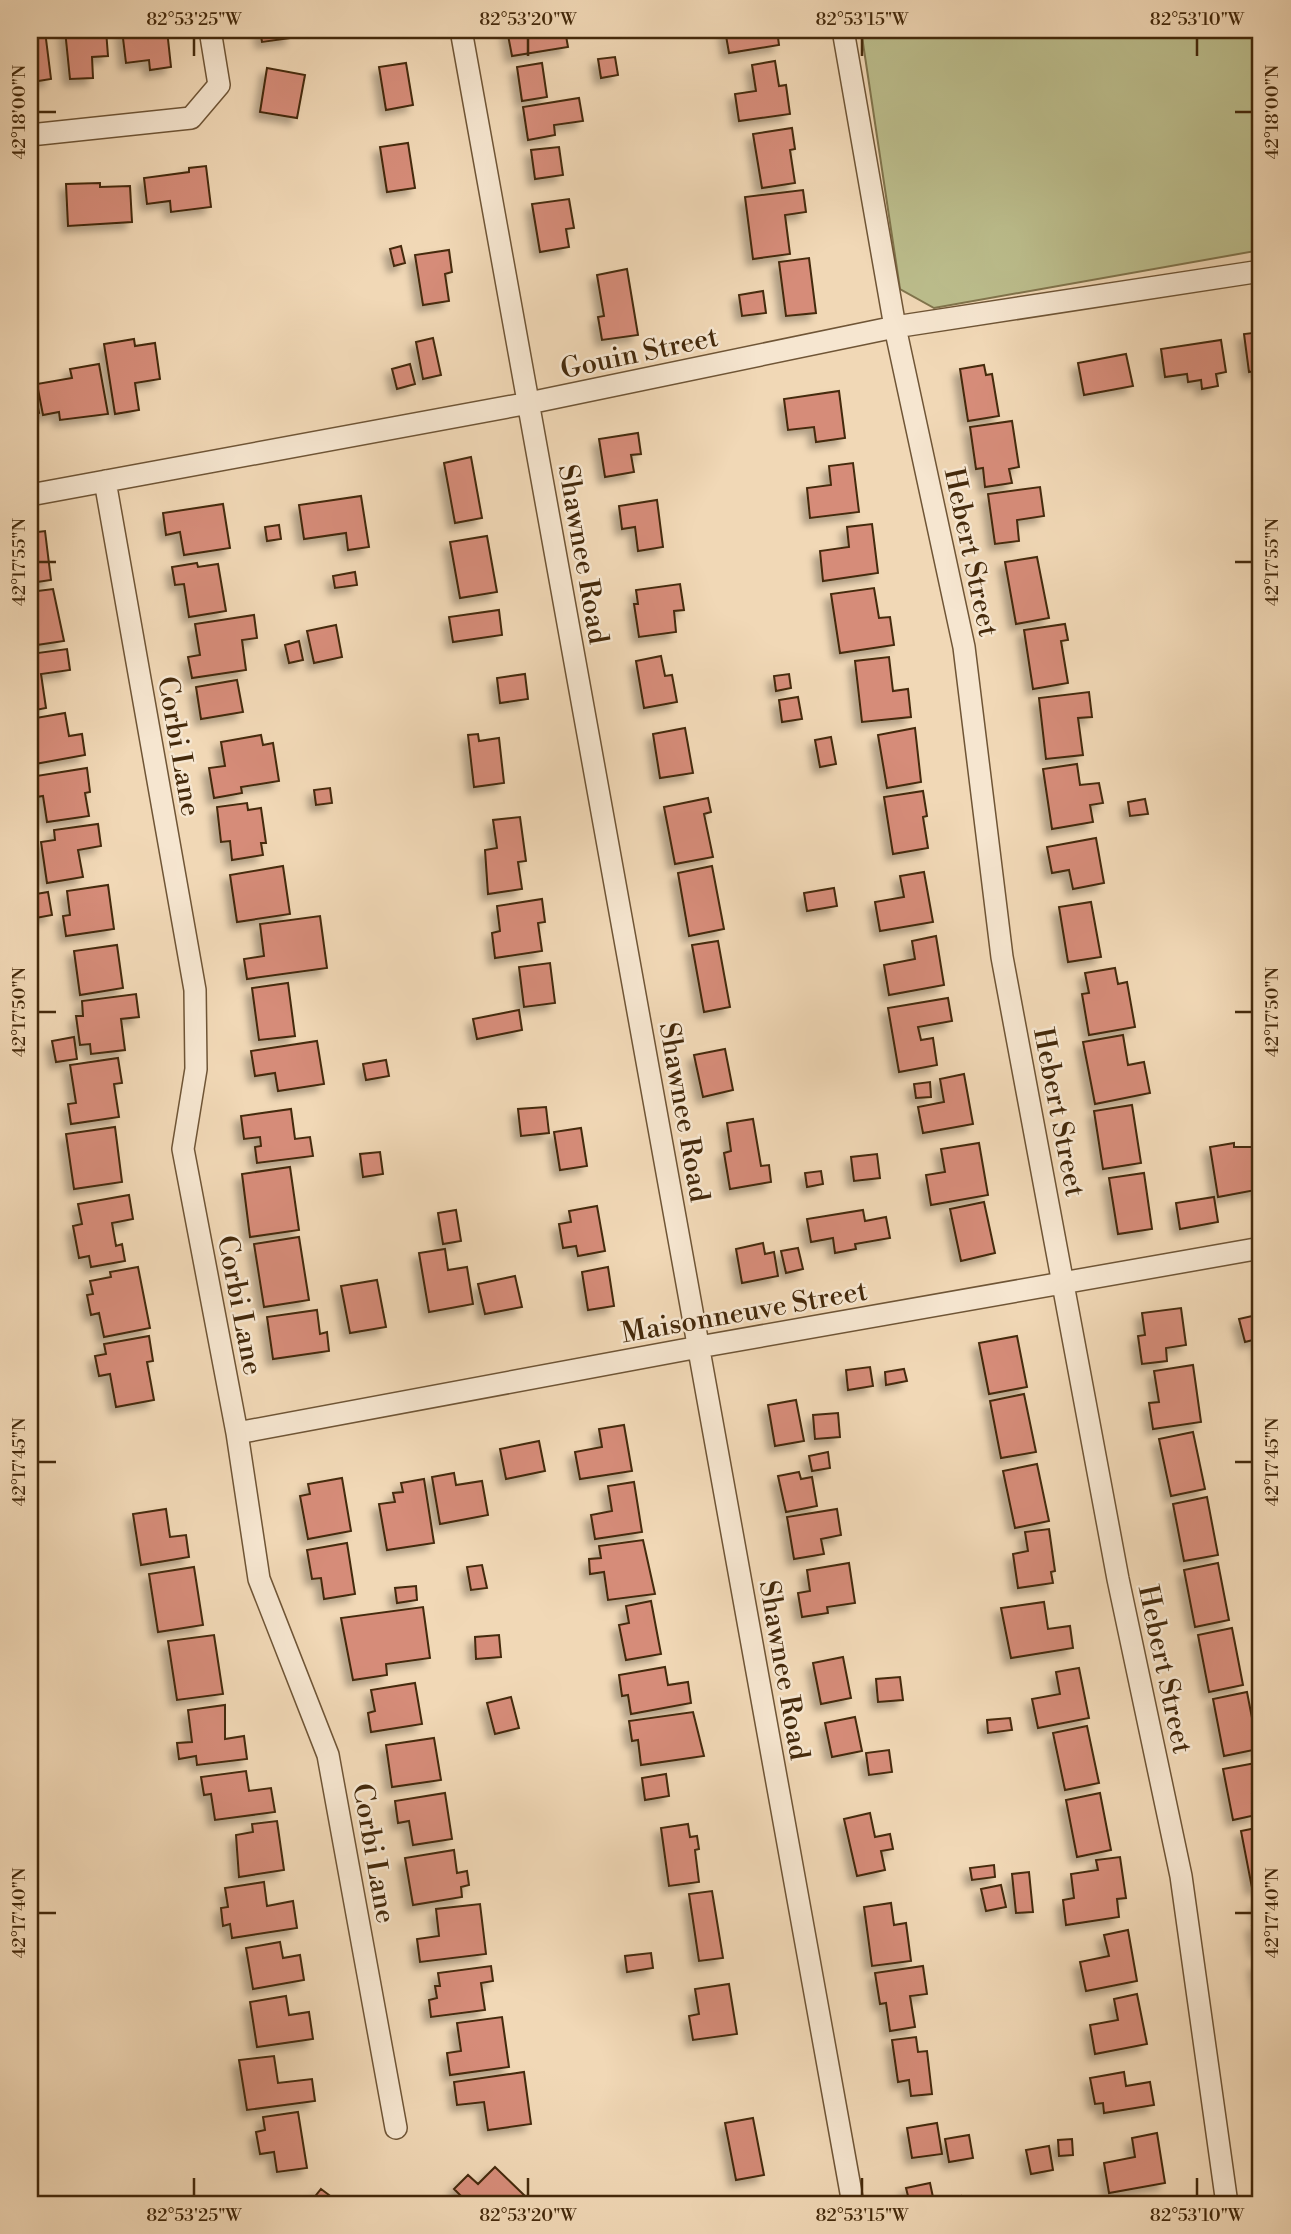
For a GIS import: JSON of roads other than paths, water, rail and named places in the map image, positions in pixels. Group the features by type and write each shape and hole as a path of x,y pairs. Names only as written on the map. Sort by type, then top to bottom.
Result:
{"street":[{"path":"30,135 191,118 219,85 210,30"},
{"name":"Shawnee Road","path":"461,30 853,2204"},
{"name":"Hebert Street","path":"844,30 895,327 964,647 985,798 1002,957 1118,1579 1181,1876 1227,2204"},
{"name":"Gouin Street","path":"30,495 529,403 895,327 1261,271"},
{"name":"Corbi Lane","path":"105,481 195,990 196,1069 183,1149 237,1433 259,1579 328,1755 396,2127"},
{"name":"Maisonneuve Street","path":"237,1433 699,1347 1261,1248"}]}
